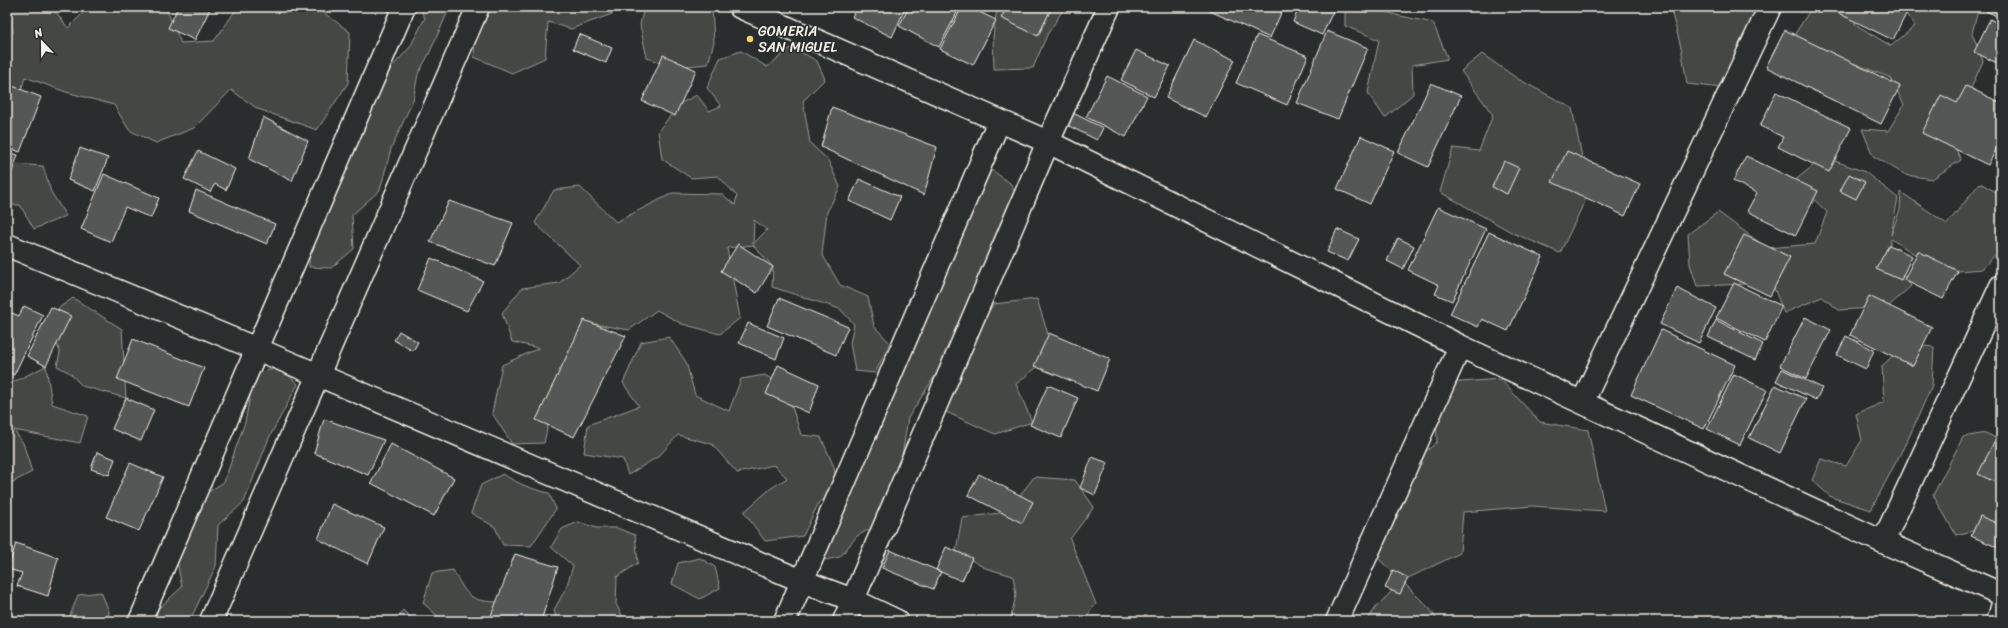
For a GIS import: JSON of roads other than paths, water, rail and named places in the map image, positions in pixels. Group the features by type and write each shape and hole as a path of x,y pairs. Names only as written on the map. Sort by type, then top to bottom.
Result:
{"street":[{"path":"140,621 404,7"},
{"path":"211,621 478,7"},
{"path":"740,7 1048,142 1460,346 1583,401 1883,542 2001,594"},
{"path":"844,621 1048,142 1109,7"},
{"path":"1583,401 1770,7"},
{"path":"785,621 999,121"},
{"path":"7,244 257,348 802,581 853,600 897,621"},
{"path":"1883,542 2001,286"},
{"path":"1337,621 1460,346"}],"lane":[{"path":"1995,621 2001,600"}],"place":[{"name":"GOMERIA SAN MIGUEL","path":"750,39"}]}
